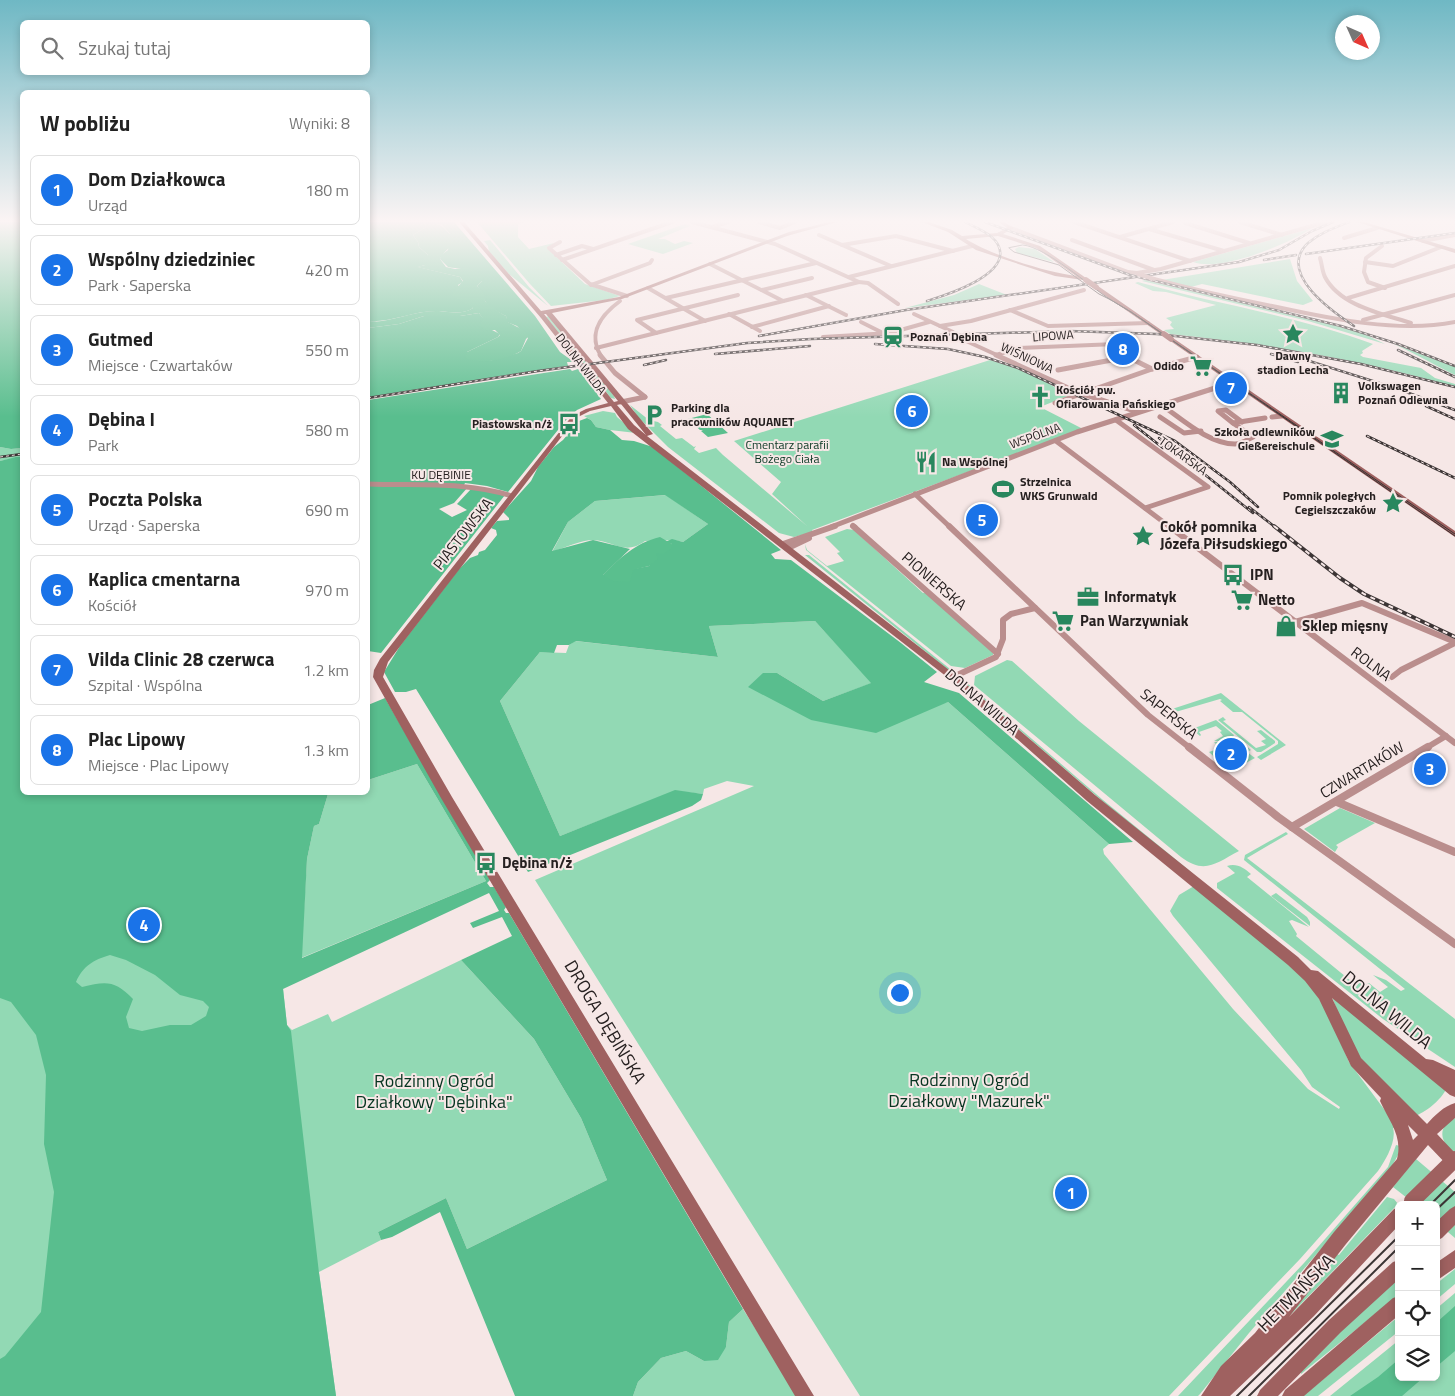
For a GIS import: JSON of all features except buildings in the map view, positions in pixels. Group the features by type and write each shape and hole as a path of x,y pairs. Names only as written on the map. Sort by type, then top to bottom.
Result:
{"street":[{"name":"DOLNA WILDA","path":"524,287 534,295 616,404 631,427 953,677 1091,798 1292,961 1330,987 1455,1091"},
{"path":"598,287 627,296"},
{"path":"666,298 712,287"},
{"path":"756,287 783,301"},
{"path":"762,290 774,287"},
{"path":"620,301 596,329 594,341 596,348 839,287"},
{"path":"870,287 898,304"},
{"path":"1096,287 1455,535"},
{"path":"1191,287 1334,320 1424,326 1436,326 1455,322"},
{"path":"1333,287 1347,298 1385,314 1424,326"},
{"path":"545,312 627,296 648,288 705,321"},
{"path":"1347,298 1385,288"},
{"path":"940,326 971,321 1084,290"},
{"path":"656,333 637,320 738,295"},
{"path":"806,295 846,315"},
{"path":"1360,321 1455,295"},
{"path":"752,327 829,306"},
{"path":"1010,310 1040,324 1052,327 1148,323"},
{"path":"729,314 760,331"},
{"path":"914,314 953,332"},
{"path":"861,322 884,334"},
{"path":"822,337 884,334 929,322"},
{"name":"WIŚNIOWA","path":"964,340 1081,394 1138,412"},
{"name":"LIPOWA","path":"996,354 1019,348 1112,344 1128,357"},
{"name":"PIASTOWSKA","path":"380,667 572,420 587,413 645,397 613,374 596,348"},
{"path":"1058,370 1128,357 1152,369"},
{"path":"1055,403 1152,369 1198,357"},
{"name":"WSPÓLNA","path":"785,546 915,494 1056,441 1160,404 1234,382"},
{"path":"1160,404 1214,439 1232,444 1239,444 1253,437 1218,411 1226,410 1242,422"},
{"path":"1272,417 1282,416"},
{"path":"1160,417 1184,433 1201,431"},
{"path":"1233,423 1265,418"},
{"name":"TOKARSKA","path":"1116,420 1208,487 1145,508"},
{"name":"ROLNA","path":"1056,441 1455,743"},
{"name":"KU DĘBINIE","path":"370,484 472,485 495,489 512,496"},
{"name":"SAPERSKA","path":"915,494 1146,714 1292,827 1455,944"},
{"name":"PIONIERSKA","path":"853,526 998,654"},
{"path":"1295,622 1357,603 1368,605 1455,642"},
{"path":"953,677 996,657 1003,639 1003,620 1011,614 1034,608"},
{"path":"1392,677 1401,670 1455,642"},
{"name":"DROGA DĘBIŃSKA","path":"380,667 378,678 382,687 805,1396"},
{"path":"1374,682 1383,679"},
{"name":"CZWARTAKÓW","path":"1292,827 1446,736"},
{"path":"1337,802 1455,852"},
{"name":"DOLNA WILDA","path":"1292,961 1317,985 1331,1008 1352,1056 1378,1087 1455,1164"},
{"path":"1410,1053 1434,1068 1455,1076"},
{"path":"1378,1087 1406,1138 1407,1154 1400,1168"},
{"path":"1210,1396 1227,1372 1260,1339 1340,1238 1442,1118 1455,1109"},
{"path":"1412,1201 1455,1159"},
{"path":"1440,1229 1455,1214"},
{"name":"HETMAŃSKA","path":"1217,1396 1314,1304 1395,1218"},
{"path":"1440,1270 1455,1258"},
{"path":"1266,1396 1335,1326 1395,1272"},
{"path":"1292,1396 1395,1307"}],"green space":[{"path":"525,287 529,287 548,306"},
{"path":"533,287 594,287 620,296 605,300 551,306"},
{"path":"972,287 987,287 1007,295 905,308 954,295"},
{"path":"1144,287 1158,287 1344,334 1373,344 1362,351 1363,353 1360,355 1363,357 1421,368 1435,378 1455,384 1455,387 1420,377 1314,354 1170,334 1164,330 1174,329 1170,325 1172,322 1166,318 1216,305 1166,292 1153,291"},
{"path":"1168,287 1175,287 1318,321 1362,333 1385,344 1308,321"},
{"path":"1217,287 1302,287 1313,301 1303,305"},
{"path":"549,316 615,399 611,398 546,317"},
{"path":"1389,342 1455,367 1455,375 1405,349"},
{"name":"Cmentarz parafii Bożego Ciała","path":"990,360 1029,374 1049,383 1062,394 1070,395 1040,407 1083,429 812,530 813,532 794,537 779,533 668,447 638,417 630,405 649,420 658,422 662,425 660,426 676,439 682,438 694,447 696,446 694,449 699,453 716,448 807,526 772,494 781,482 734,441"},
{"path":"603,411 615,413 617,417 636,433 596,427 591,420 584,416"},
{"path":"0,447 20,448 20,457 0,461"},
{"name":"Rodzinny Ogród Działkowy \"Dębinka\"","path":"0,463 20,762 20,795 52,795 309,821 283,988 287,1025 292,1030 328,1014 332,1022 461,960 534,1039 581,1118 607,1180 467,1249 446,1198 378,1232 381,1240 319,1272 336,1396 0,1396"},
{"path":"666,495 708,524 683,542 669,540 645,541 625,548 589,540 552,552 568,522 595,501"},
{"path":"847,529 854,530 923,593 927,592 993,655 965,668 951,666 806,550 805,544 807,550 827,566 844,561 837,553 840,552 825,537"},
{"path":"805,555 809,555 955,673 951,672"},
{"name":"Rodzinny Ogród Działkowy \"Mazurek\"","path":"815,621 872,683 823,701 777,673 811,720 948,702 1109,844 1103,849 1104,854 1233,1009 1308,1089 1339,1109 1340,1107 1312,1087 1301,1070 1173,916 1170,911 1179,895 1194,886 1306,979 1328,1012 1349,1062 1398,1128 1393,1128 1392,1145 1378,1171 1300,1259 1169,1396 860,1396 535,880 754,786 727,781 704,789 703,794 675,791 560,836 500,701 540,652 566,653 569,645 575,641 718,657 709,626"},
{"path":"1007,660 1012,661 1079,721 1239,851 1217,863 1204,866 1189,862 1181,857 974,685 975,676"},
{"path":"960,677 1103,800 1196,876 1106,804 960,679"},
{"path":"1221,693 1286,745 1261,760 1257,757 1278,744 1278,741 1242,712 1233,712 1220,699 1172,713 1169,710"},
{"path":"1223,717 1226,720 1223,721 1256,748 1266,745 1261,741 1266,739 1257,731 1261,730 1275,743 1261,752 1257,752 1218,720"},
{"path":"1216,720 1234,735 1230,742 1214,741 1223,736 1220,732 1222,731 1216,726 1199,732 1200,736 1192,729"},
{"path":"1214,742 1244,744 1251,750 1247,752 1255,758 1244,764 1227,769 1209,752 1220,748"},
{"path":"417,764 486,881 301,958 307,859 314,826 319,824 328,795 370,795 370,779"},
{"path":"1340,808 1375,823 1336,845 1338,847 1335,852 1304,829"},
{"path":"1286,832 1288,834 1247,858 1455,1019 1455,1067 1383,1019 1217,888 1217,883 1235,873 1227,866 1234,865 1243,868 1251,874 1247,877 1309,927 1292,920 1289,921 1297,934 1296,936 1351,981 1357,978 1365,985 1369,983 1380,992 1388,987 1373,975 1386,980 1401,991 1405,989 1244,860 1245,855"},
{"path":"1276,893 1307,917 1310,926 1271,896"},
{"path":"1332,997 1446,1089 1437,1101 1423,1112 1414,1116 1371,1073 1351,1046"},
{"path":"1455,1118 1455,1158 1444,1142 1442,1132 1448,1122"},
{"path":"1396,1145 1400,1146 1392,1166 1249,1333 1200,1394 1198,1396 1178,1396 1304,1263 1388,1167"},
{"path":"1416,1159 1455,1192 1455,1238 1440,1225 1440,1201 1411,1201 1393,1187"},
{"path":"1387,1197 1394,1199 1395,1207 1269,1337 1337,1254 1339,1255"},
{"path":"1455,1269 1455,1284 1440,1297 1440,1281"},
{"path":"1395,1282 1395,1298 1301,1374 1301,1372 1351,1321"},
{"path":"1455,1293 1455,1396 1330,1396 1395,1343 1395,1381 1440,1381 1440,1306"},
{"path":"743,1309 798,1396 633,1396 638,1382 661,1358 686,1351 704,1361 726,1347 729,1322"},
{"path":"1395,1319 1395,1334 1318,1396 1303,1396"}],"shaded area":[{"path":"0,287 20,287 20,448 0,447"},
{"path":"370,287 459,287 473,308 461,312 421,312 370,321"},
{"path":"457,287 478,287 484,293 485,301 506,316 508,322 523,330 529,336 521,351 508,357 486,361 465,358 467,352 500,335 495,330 483,329 480,325 483,319 479,313 460,316 424,316 399,324 370,328 370,321 382,321 432,311 461,312 473,308 453,296 452,293"},
{"path":"478,287 510,287 535,316 560,352 574,362 567,362 568,366 370,397 370,328 399,324 424,316 460,316 479,313 492,330 500,334 498,337 467,352 489,361 521,351 528,338 517,326 507,322 506,316 489,305"},
{"path":"570,369 572,371 578,369 601,399 577,410 566,420 508,492 487,486 465,483 464,485 468,487 454,503 439,509 452,517 467,510 457,504 472,488 505,495 381,653 370,651 370,400"},
{"path":"707,414 728,433 708,437 701,431 703,430 700,430 688,419"},
{"path":"587,418 596,427 610,430 622,440 634,441 653,447 781,550 771,554 775,559 791,560 937,672 924,682 959,693 1133,842 1109,844 948,702 876,733 811,720 748,687 763,673 777,673 823,701 871,683 815,621 709,626 718,657 576,641 569,645 557,645 554,653 540,652 500,701 560,836 675,790 703,794 701,800 692,806 528,872 416,689 406,692 395,692 384,672 400,646 459,569 470,558 485,550 497,535 496,530 491,528 497,521 509,520 503,512 531,481 538,467 554,447 563,440 579,421","holes":["665,495 708,524 683,542 672,539 665,542 672,544 656,553 649,566 603,575 630,549 593,540 552,551 568,522 595,501"]},
{"path":"20,457 20,795 328,795 319,824 314,826 307,859 302,958 486,881 417,764 370,779 370,704 385,698 490,880 487,883 490,887 494,887 506,907 504,910 506,913 509,913 743,1309 729,1322 726,1347 718,1360 704,1361 686,1351 661,1358 638,1382 633,1396 515,1396 440,1212 392,1237 381,1240 378,1232 446,1198 467,1249 607,1180 581,1118 534,1039 461,960 512,936 502,917 473,928 470,923 499,911 489,893 283,989 287,1025 291,1031 319,1273 336,1396 0,1396 0,1359 5,1356 41,1312 54,1192 44,1144 46,1075 36,1035 11,1002 0,998 0,461","holes":["110,955 126,960 155,975 180,995 203,1001 209,1007 206,1016 191,1025 170,1025 142,1031 129,1028 126,1017 133,999 127,993 115,985 104,983 82,987 76,982 89,964"]},
{"path":"660,537 672,544 671,549 663,554 656,553 658,559 649,566 633,570 630,582 613,581 603,575 635,547"},
{"path":"1455,1306 1455,1351 1440,1364 1440,1336 1440,1319"},
{"path":"1395,1362 1395,1381 1419,1381 1402,1396 1350,1396 1378,1377"}],"tunnel":[{"path":"1383,679 1392,677"}],"tram line":[{"path":"1090,287 1111,300"},
{"path":"1093,287 1111,300"},
{"path":"1111,300 1131,312"},
{"path":"1131,312 1455,534"},
{"path":"1131,312 1455,536"},
{"path":"1434,1201 1455,1180"},
{"path":"1440,1206 1455,1192"},
{"path":"1237,1396 1395,1240"},
{"path":"1249,1396 1395,1251"}],"railway":[{"path":"927,301 964,287"},
{"path":"759,336 906,310 1065,287"},
{"path":"1180,287 1341,326 1398,344 1455,366"},
{"path":"1309,287 1333,311 1354,326"},
{"path":"370,398 538,371 747,343 811,339 1070,331 1157,334 1257,345 1361,364 1455,387"},
{"path":"875,344 948,349 985,357 1018,368 1175,441 1230,482 1258,507"},
{"path":"715,354 810,346"},
{"path":"1398,350 1455,377"},
{"path":"1271,354 1298,362"},
{"path":"1303,359 1398,389 1455,410"},
{"path":"644,365 666,360"},
{"path":"1426,406 1455,419"},
{"path":"1134,425 1163,448"},
{"path":"1367,436 1455,478"},
{"path":"1159,438 1253,513"},
{"path":"0,457 20,454"},
{"path":"1249,507 1275,527"},
{"path":"1274,526 1340,578 1364,594 1455,637"}],"place":[{"name":"Dawny stadion Lecha","path":"1293,334"},
{"name":"Poznań Dębina","path":"893,337"},
{"name":"Plac Lipowy","path":"1123,349"},
{"name":"Odido","path":"1201,366"},
{"name":"Vilda Clinic 28 czerwca","path":"1231,388"},
{"name":"Volkswagen Poznań Odlewnia","path":"1341,393"},
{"name":"Kościół pw. Ofiarowania Pańskiego","path":"1040,397"},
{"name":"Kaplica cmentarna","path":"912,411"},
{"name":"Parking dla pracowników AQUANET","path":"654,415"},
{"name":"Piastowska n/ż","path":"569,424"},
{"name":"Szkoła odlewników Gießereischule","path":"1332,439"},
{"name":"Na Wspólnej","path":"926,462"},
{"name":"Strzelnica WKS Grunwald","path":"1003,489"},
{"name":"Pomnik poległych Cegielszczaków","path":"1393,503"},
{"name":"Poczta Polska","path":"982,520"},
{"name":"Cokół pomnika Józefa Piłsudskiego","path":"1143,536"},
{"name":"IPN","path":"1233,575"},
{"name":"Informatyk","path":"1088,597"},
{"name":"Netto","path":"1242,600"},
{"name":"Pan Warzywniak","path":"1063,621"},
{"name":"Sklep mięsny","path":"1286,626"},
{"name":"Wspólny dziedziniec","path":"1231,754"},
{"name":"Gutmed","path":"1430,769"},
{"name":"Dębina n/ż","path":"486,863"},
{"name":"Dębina I","path":"144,925"},
{"name":"Dom Działkowca","path":"1071,1193"}]}
